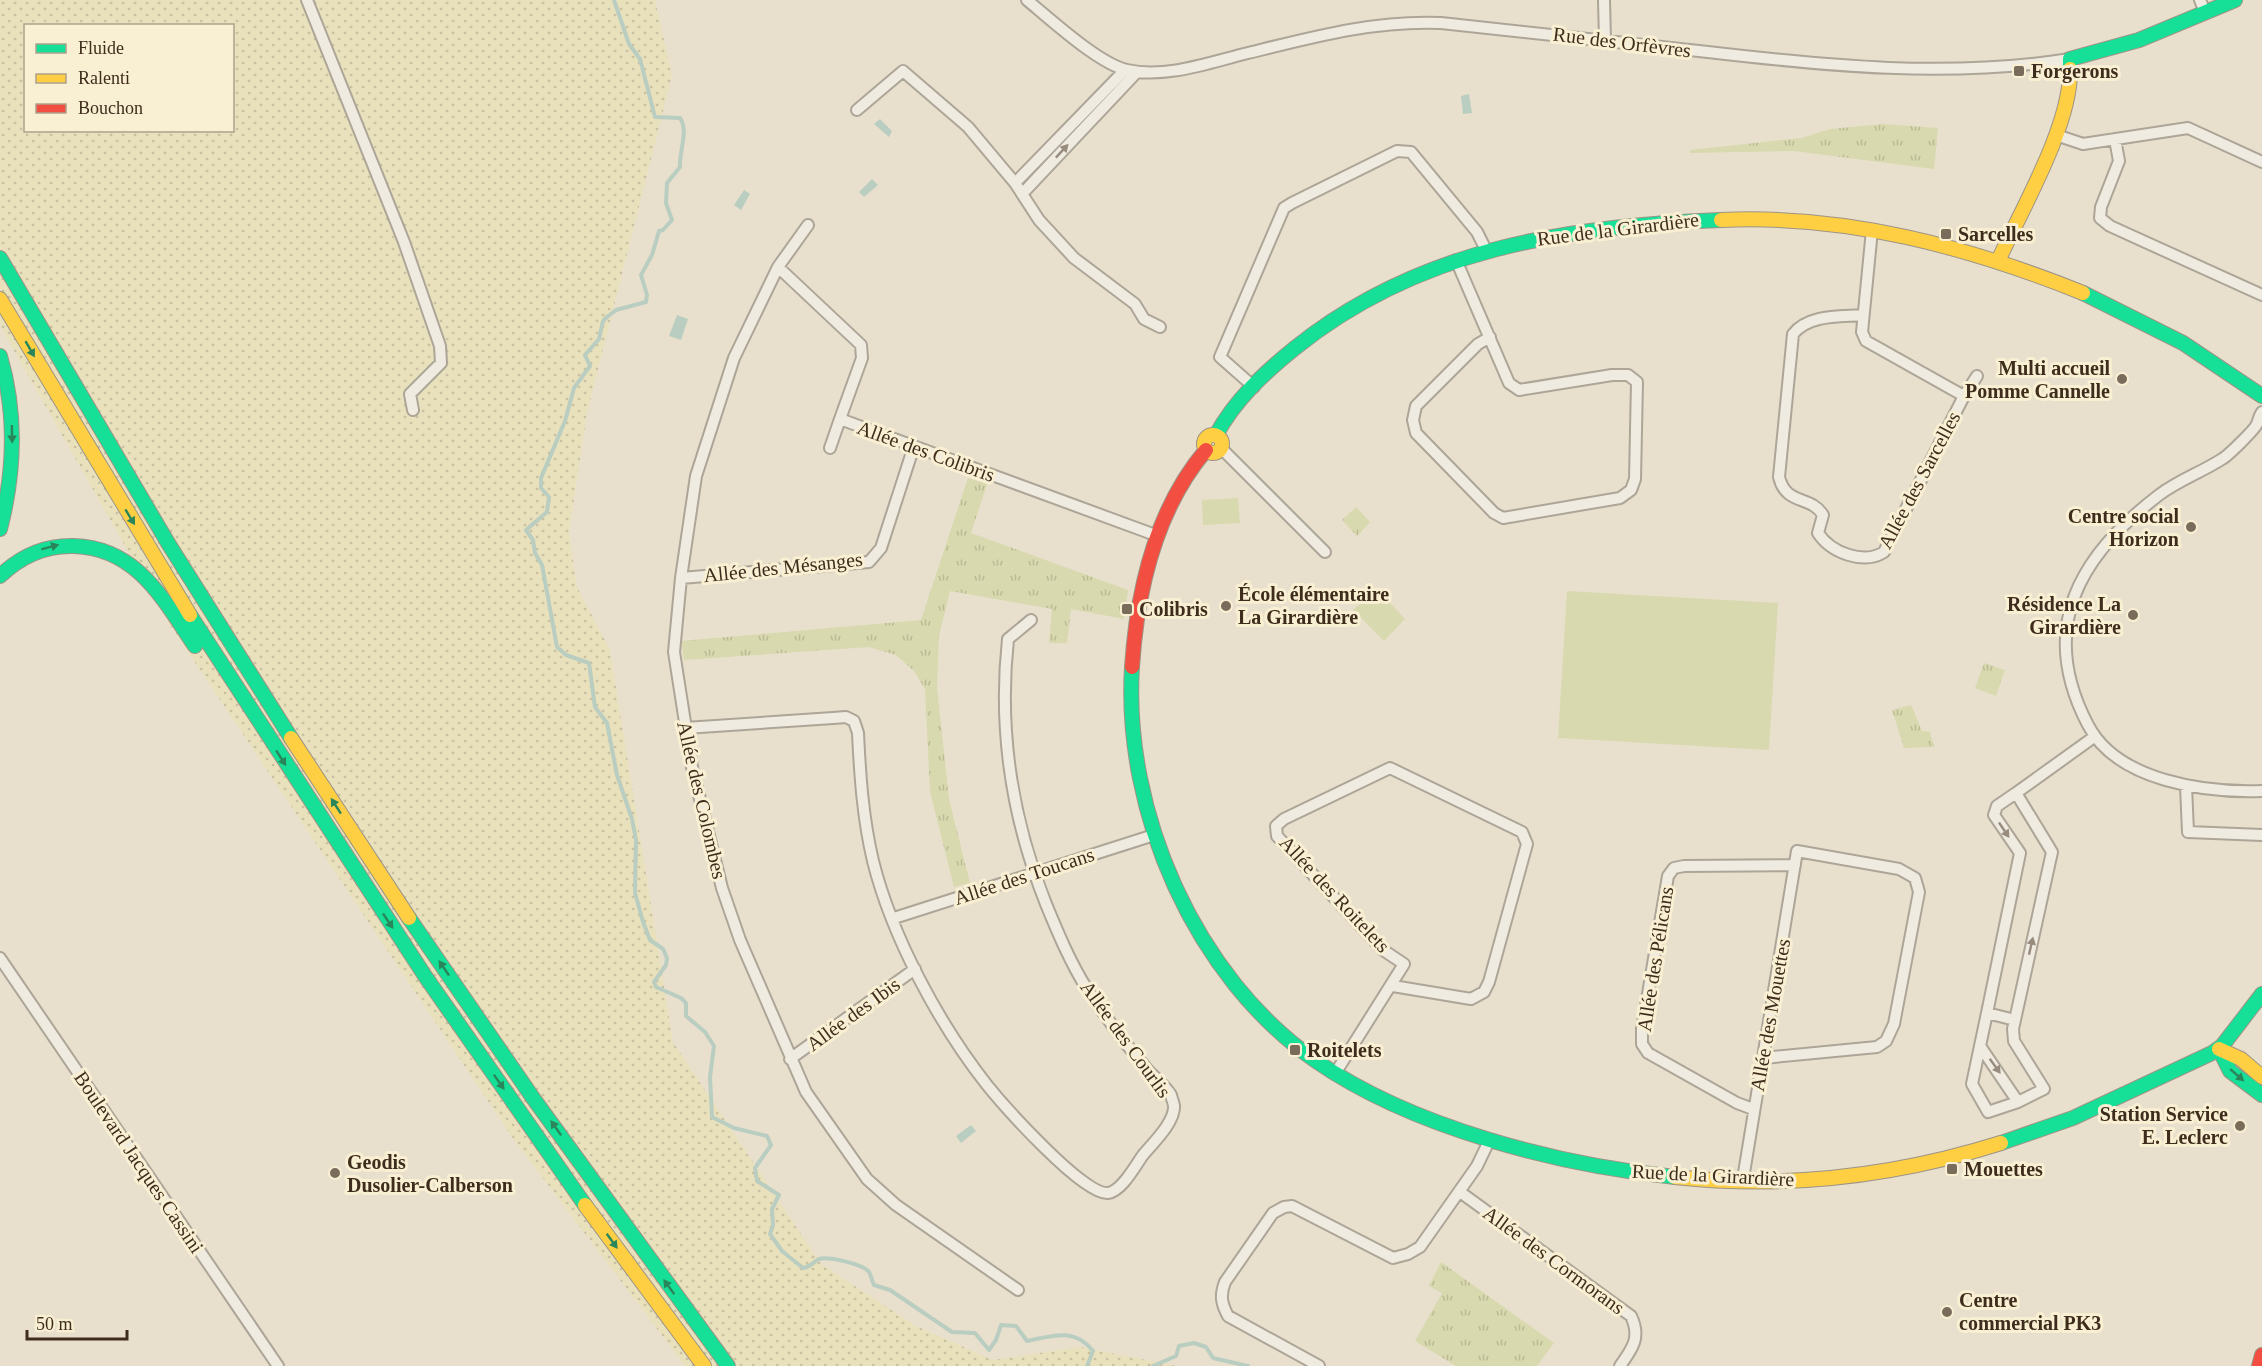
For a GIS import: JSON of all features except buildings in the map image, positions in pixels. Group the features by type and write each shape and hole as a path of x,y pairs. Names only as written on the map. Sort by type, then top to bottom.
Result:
{"main road":[{"name":"Rue des Orfèvres","path":"2070,59 2139,40 2202,6 2235,0"},
{"path":"1999,259 2056,135 2070,85 2070,59"},
{"name":"Rue de la Girardière","path":"2262,396 2231,372 2099,297 1999,259 1872,230 1820,222 1756,218 1686,218 1567,233 1486,250 1388,285 1353,306 1311,335 1254,387 1220,425 1219,442 1205,439 1203,445 1206,450 1193,465 1178,491 1158,536 1136,628 1131,683 1132,734 1140,783 1154,835 1184,907 1241,989 1305,1052 1336,1072 1396,1104 1489,1141 1561,1160 1650,1175 1808,1179 1875,1173 1978,1151 2088,1112 2219,1049 2262,994"},
{"path":"0,258 178,558 329,795 528,1089 728,1366"},
{"path":"0,299 119,499 249,710 449,1010 573,1187 704,1366"},
{"path":"0,356 10,402 12,431 12,468 0,529"},
{"path":"0,576 18,561 54,545 73,544 107,551 121,557 140,573 165,602 232,700 249,710"},
{"path":"2219,1049 2241,1059 2262,1077"},
{"path":"2219,1049 2230,1071 2262,1095"},
{"path":"2260,1365 2262,1355"}],"street":[{"path":"307,0 404,242 440,346 441,363 410,394 413,410"},
{"name":"Rue des Orfèvres","path":"1027,0 1039,4 1095,54 1125,70 1137,72 1189,67 1343,29 1406,21 1605,40 1784,61 1897,69 1970,70 2070,59"},
{"path":"1604,0 1605,40"},
{"path":"1015,183 1125,70"},
{"path":"857,110 903,71 968,127 1015,183 1040,220 1074,258 1135,304 1144,319 1160,327"},
{"path":"1022,194 1137,72"},
{"path":"2056,135 2083,144 2188,128 2262,162"},
{"path":"2115,139 2120,161 2101,207 2100,218 2110,226 2262,296"},
{"path":"1254,387 1220,357 1284,208 1292,203 1397,151 1411,152 1477,232 1486,250"},
{"name":"Allée des Colombes","path":"808,225 778,267 734,358 696,476 681,578 674,652 685,728 698,794 722,888 740,940 806,1092 867,1179 896,1204 1018,1290"},
{"name":"Allée des Sarcelles","path":"1872,230 1862,332 1866,341 1964,396"},
{"path":"1456,260 1490,337 1509,383 1519,390 1612,375 1628,375 1637,382 1635,479 1631,490 1620,498 1503,518 1494,513 1416,434 1413,420 1416,406 1478,344 1490,337"},
{"name":"Allée des Colibris","path":"778,267 861,345 862,358 840,419 1158,536"},
{"name":"Allée des Sarcelles","path":"1863,315 1817,319 1801,324 1793,334 1779,477 1782,489 1789,495 1819,509 1823,515 1818,533 1825,544 1859,558 1874,558 1884,552 1964,396 1977,376"},
{"path":"2262,412 2257,427 2224,459 2178,482 2158,496 2109,542 2083,576 2067,612 2064,643 2068,676 2078,706 2094,737 2115,755 2149,775 2186,786 2262,791"},
{"path":"830,448 840,419"},
{"path":"1219,442 1325,552"},
{"name":"Allée des Mésanges","path":"681,578 869,562 881,548 914,446"},
{"path":"1031,621 1008,639 1004,675 1011,787 1023,842 1034,874"},
{"name":"Allée des Courlis","path":"685,728 846,717 854,721 858,733 863,808 874,863 915,969 961,1050 1014,1118 1094,1189 1106,1194 1116,1191 1173,1115 1174,1105 1171,1095 1146,1068 1086,987 1059,939 1034,874"},
{"path":"2016,793 2052,852 2015,1020 2014,1041 2044,1089 2018,1102 1988,1112 1972,1084 2020,853 1994,815 1997,806 2094,737"},
{"name":"Allée des Roitelets","path":"1336,1072 1393,986 1404,964 1383,950 1277,836 1276,826 1284,819 1390,768 1522,832 1527,844 1489,982 1484,992 1471,999 1393,986"},
{"path":"2186,786 2188,832 2262,835"},
{"name":"Allée des Toucans","path":"894,918 1154,835"},
{"name":"Allée des Mouettes","path":"1743,1179 1797,851 1899,869 1915,878 1919,892 1894,1024 1886,1041 1877,1047 1763,1058"},
{"name":"Allée des Pélicans","path":"1753,1109 1737,1103 1648,1053 1642,1044 1642,1029 1668,876 1674,868 1684,866 1795,865"},
{"name":"Boulevard Jacques Cassini","path":"0,958 278,1366"},
{"name":"Allée des Ibis","path":"790,1059 915,969"},
{"path":"1987,1013 2015,1020"},
{"path":"1980,1046 2018,1102"},
{"path":"1319,1366 1228,1316 1221,1304 1221,1292 1225,1282 1272,1213 1292,1206 1393,1258 1420,1247 1478,1166 1489,1141"},
{"name":"Allée des Cormorans","path":"1460,1192 1631,1316 1636,1328 1634,1346 1620,1366"}],"shaded area":[{"path":"0,0 655,0 672,76 587,413 569,532 577,587 610,650 673,1042 821,1264 916,1326 993,1360 1080,1347 1177,1366 685,1366 512,1137 170,625 0,326"},
{"path":"1469,94 1472,113 1463,114 1461,96"},
{"path":"880,119 892,131 889,137 874,124"},
{"path":"872,179 878,185 864,197 859,192"},
{"path":"744,190 750,194 741,210 734,205"},
{"path":"677,315 688,319 681,340 669,336"},
{"path":"971,1125 976,1131 961,1143 956,1136"}],"green space":[{"path":"1883,124 1938,128 1934,169 1794,151 1690,153 1690,150 1802,138 1830,129"},
{"path":"968,478 987,484 971,533 1128,590 1124,619 1071,609 1067,643 1049,643 1052,609 950,591 939,636 937,687 949,799 970,883 954,887 930,792 925,689 914,671 896,655 869,647 684,660 681,641 921,620"},
{"path":"1238,498 1240,523 1203,525 1202,500"},
{"path":"1356,507 1370,522 1357,536 1342,520"},
{"path":"1377,589 1405,619 1384,641 1353,610"},
{"path":"1567,591 1778,603 1769,750 1558,738"},
{"path":"1984,663 2005,670 1996,696 1975,688"},
{"path":"1911,705 1922,731 1930,732 1934,747 1904,748 1892,710"},
{"path":"1441,1262 1554,1343 1537,1366 1456,1366 1415,1341 1442,1293 1429,1286"}],"waterway":[{"path":"614,0 629,44 640,59 655,117 680,118 683,123 684,135 680,167 667,183 666,203 672,220 663,230 659,231 652,255 641,275 647,295 646,302 616,310 607,317 603,321 599,339 585,355 590,366 574,388 565,421 541,478 541,488 549,497 547,512 526,530 533,540 535,553 542,565 557,647 566,655 589,663 595,707 607,723 617,775 632,819 636,840 635,893 650,940 663,949 667,958 666,965 654,982 656,987 681,998 686,1003 686,1016 705,1032 714,1046 710,1077 712,1117 734,1128 767,1136 771,1145 755,1168 757,1181 779,1195 772,1209 773,1225 770,1234 782,1251 803,1268 823,1258 860,1266 869,1272 874,1285 890,1290 952,1332 975,1333 989,1350 996,1340 1001,1325 1016,1326 1027,1341 1062,1335 1078,1339 1086,1343 1093,1351 1087,1366"},
{"path":"1153,1366 1176,1356 1179,1346 1194,1343 1206,1347 1213,1358 1248,1366"}],"traffic: fast":[{"path":"2070,69 2070,59 2139,40 2235,0"},
{"path":"1216,435 1241,399 1283,357 1342,314 1392,287 1443,266 1496,249 1551,237 1664,223 1721,220"},
{"path":"0,258 168,543 291,738"},
{"path":"2083,293 2183,343 2262,396"},
{"path":"0,356 9,399 12,442 9,486 0,529"},
{"path":"0,576 25,557 53,547 74,546 96,549 132,566 146,579 195,646"},
{"path":"190,615 425,976 585,1205"},
{"path":"1132,667 1132,722 1140,778 1154,833 1175,887 1202,938 1235,984 1273,1026 1316,1061 1355,1085 1397,1106 1442,1124 1536,1153 1675,1177"},
{"path":"409,918 533,1098 728,1366"},
{"path":"2001,1143 2073,1118 2212,1053 2222,1046 2262,994"},
{"path":"2219,1049 2230,1071 2262,1095"}],"traffic: slow":[{"path":"1999,259 2044,166 2054,140 2063,114 2070,69"},
{"path":"1721,220 1814,222 1906,237 1996,261 2083,293"},
{"path":"0,299 190,615"},
{"path":"1209,435 1217,435 1222,440 1222,444 1220,451 1209,453 1204,448 1204,440 1209,435"},
{"path":"291,738 409,918"},
{"path":"2219,1049 2241,1059 2262,1077"},
{"path":"1675,1177 1758,1181 1840,1177 1921,1164 2001,1143"},
{"path":"585,1205 704,1366"}],"traffic: jam":[{"path":"1132,667 1144,580 1152,552 1174,498 1206,450"},
{"path":"2259,1366 2262,1355"}],"place":[{"name":"Forgerons","path":"2019,71"},
{"name":"Sarcelles","path":"1946,234"},
{"name":"Multi accueil Pomme Cannelle","path":"2122,379"},
{"name":"Centre social Horizon","path":"2191,527"},
{"name":"École élémentaire La Girardière","path":"1226,606"},
{"name":"Colibris","path":"1127,609"},
{"name":"Résidence La Girardière","path":"2133,615"},
{"name":"Roitelets","path":"1295,1050"},
{"name":"Station Service E. Leclerc","path":"2240,1126"},
{"name":"Mouettes","path":"1952,1169"},
{"name":"Geodis Dusolier-Calberson","path":"335,1173"},
{"name":"Centre commercial PK3","path":"1947,1312"}]}
